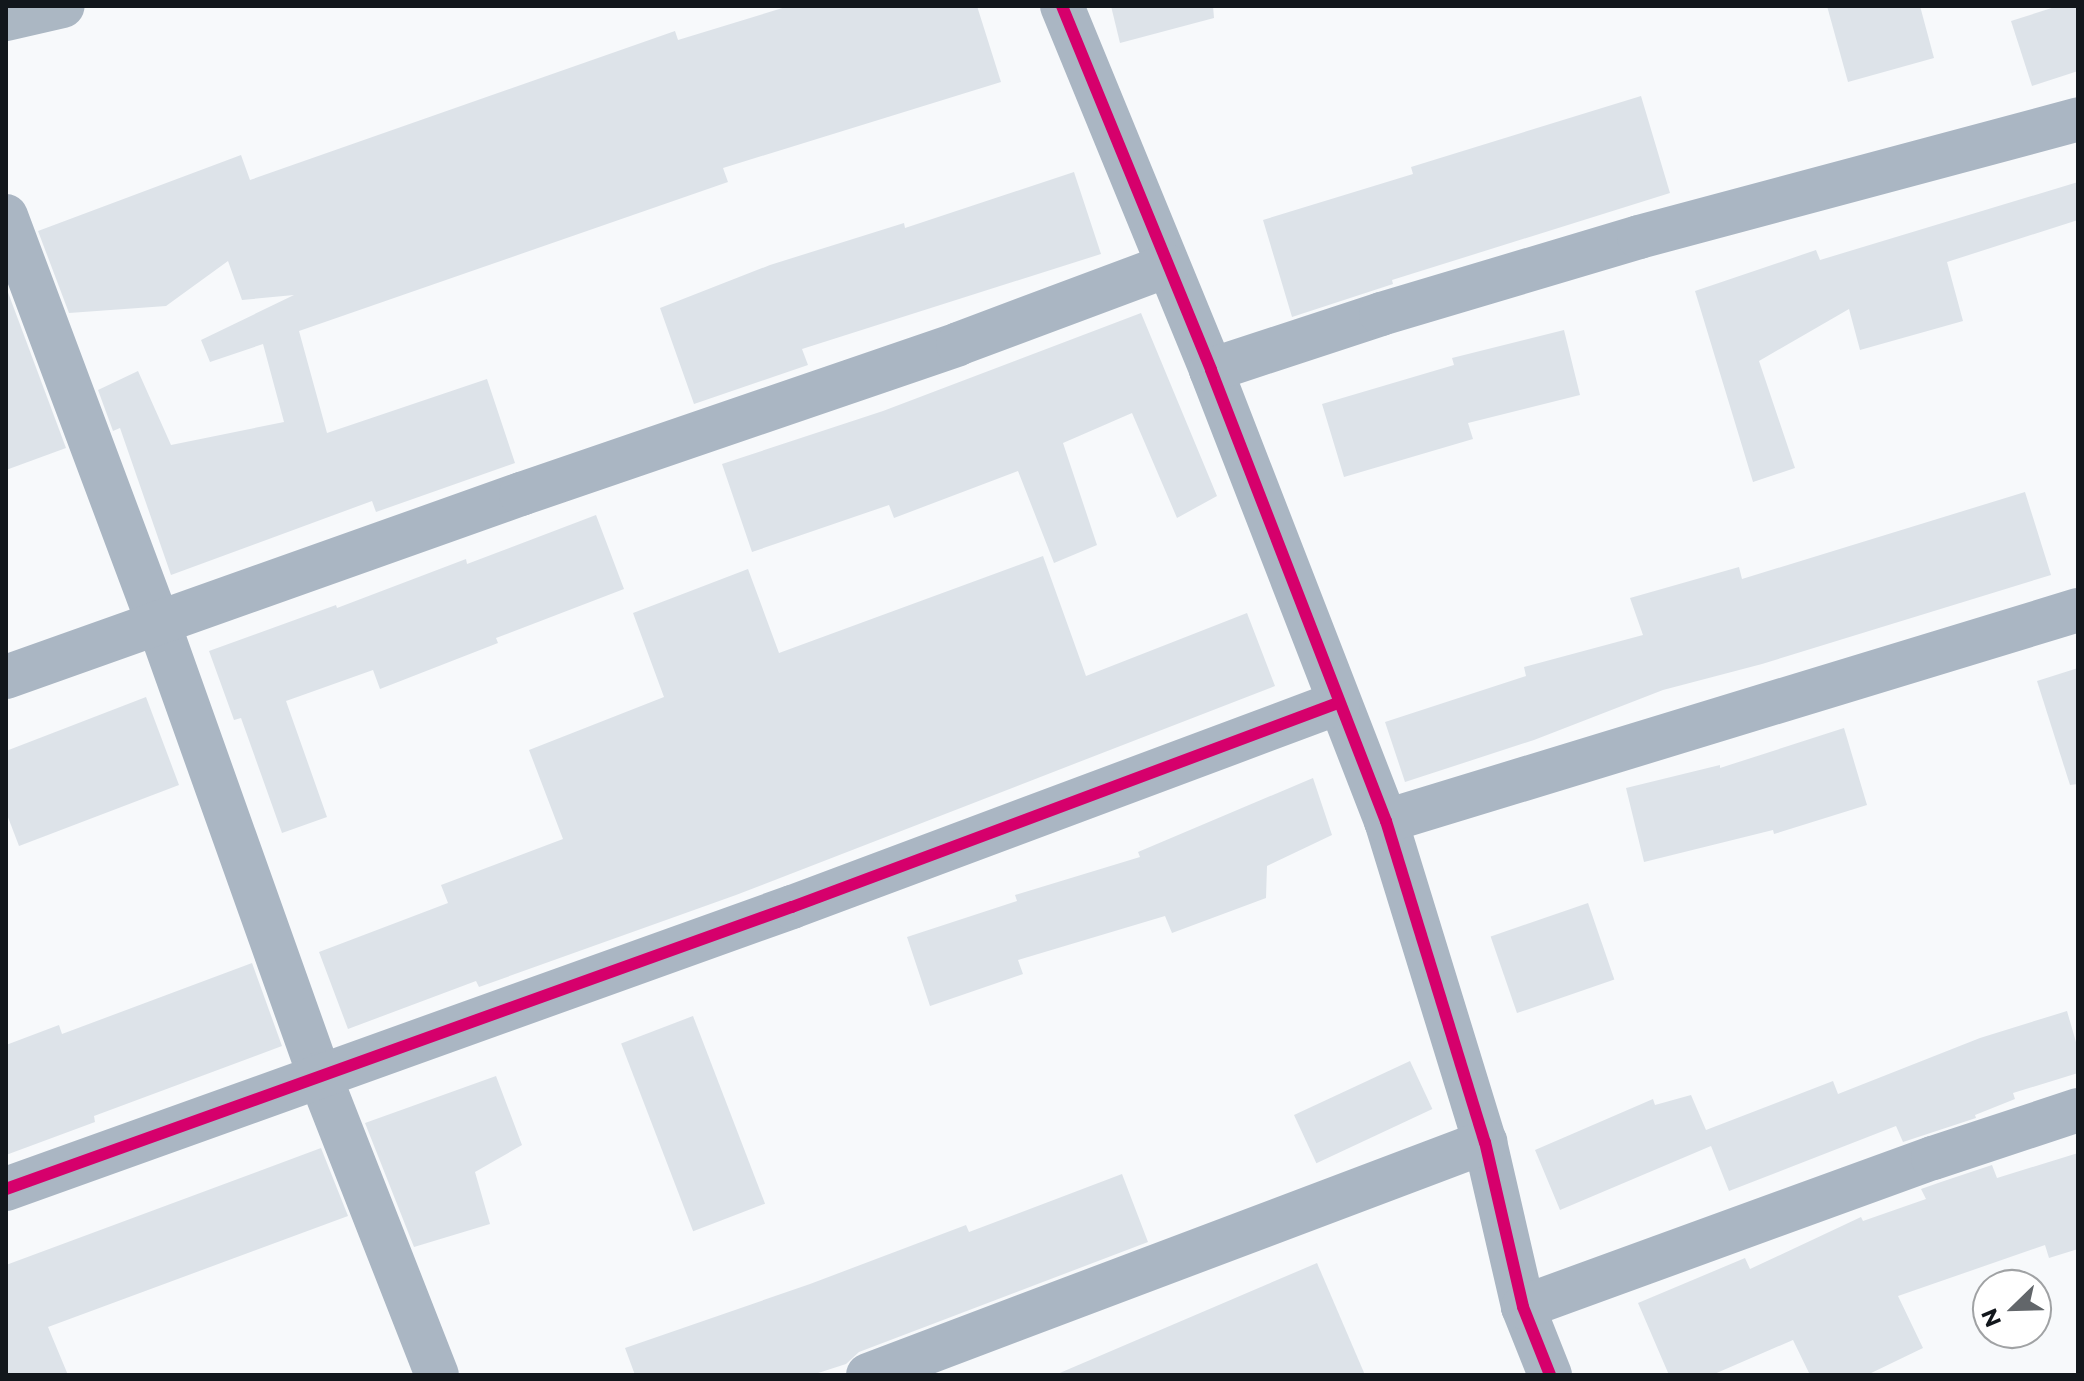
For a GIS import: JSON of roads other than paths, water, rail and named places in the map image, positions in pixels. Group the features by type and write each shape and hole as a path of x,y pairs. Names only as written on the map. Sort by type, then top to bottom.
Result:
{"main road":[{"path":"6,19 63,6"}],"street":[{"path":"1062,6 1211,370 1386,821 1485,1142 1523,1307 1550,1375"},
{"path":"1211,370 1381,314 1639,237 2078,119"},
{"path":"6,216 158,622 319,1074 437,1375"},
{"path":"6,677 958,344 1167,266"},
{"path":"1386,821 2078,610"},
{"path":"6,1189 319,1074 792,907 1338,703"},
{"path":"1523,1307 1933,1158 2078,1110"},
{"path":"868,1375 1485,1142"}]}
